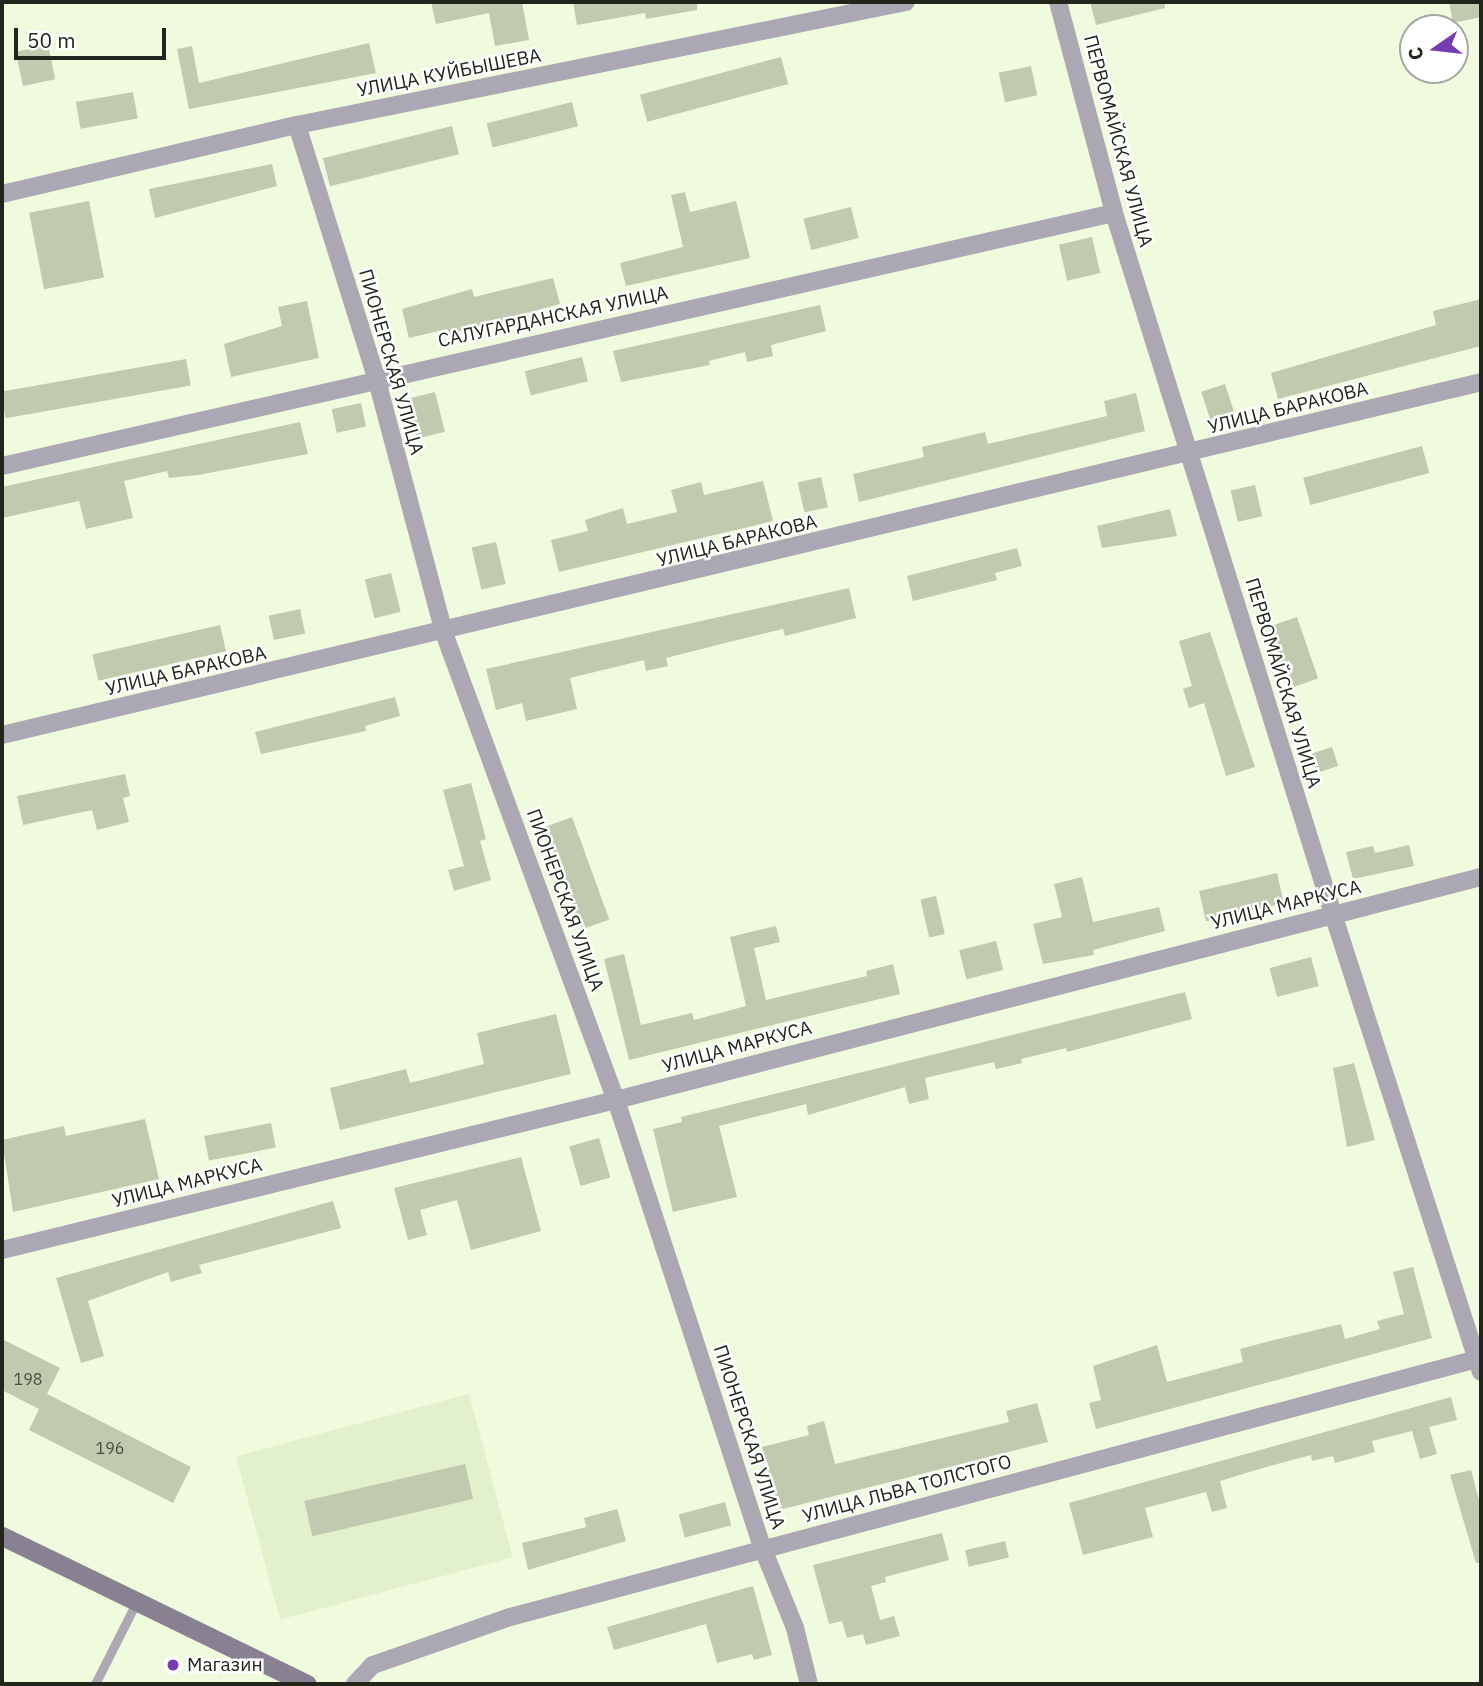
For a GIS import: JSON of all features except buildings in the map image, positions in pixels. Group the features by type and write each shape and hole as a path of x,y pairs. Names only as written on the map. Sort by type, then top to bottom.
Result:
{"main road":[{"path":"2,1536 307,1684"}],"street":[{"name":"УЛИЦА КУЙБЫШЕВА","path":"2,194 297,125 906,2"},
{"name":"ПЕРВОМАЙСКАЯ УЛИЦА","path":"1058,2 1114,213 1333,914 1480,1363"},
{"name":"ПИОНЕРСКАЯ УЛИЦА","path":"297,125 376,377 444,633 616,1100 764,1549 795,1628 809,1684"},
{"name":"САЛУГАРДАНСКАЯ УЛИЦА","path":"2,466 376,377 1114,213"},
{"name":"УЛИЦА БАРАКОВА","path":"2,735 444,633 1481,382"},
{"name":"УЛИЦА МАРКУСА","path":"2,1250 616,1100 1481,877"},
{"name":"УЛИЦА ЛЬВА ТОЛСТОГО","path":"355,1684 373,1665 510,1617 1480,1363"}],"lane":[{"path":"95,1684 136,1603"}],"shaded area":[{"path":"469,1394 513,1557 280,1620 236,1456"}],"place":[{"name":"Магазин","path":"173,1665"}]}
